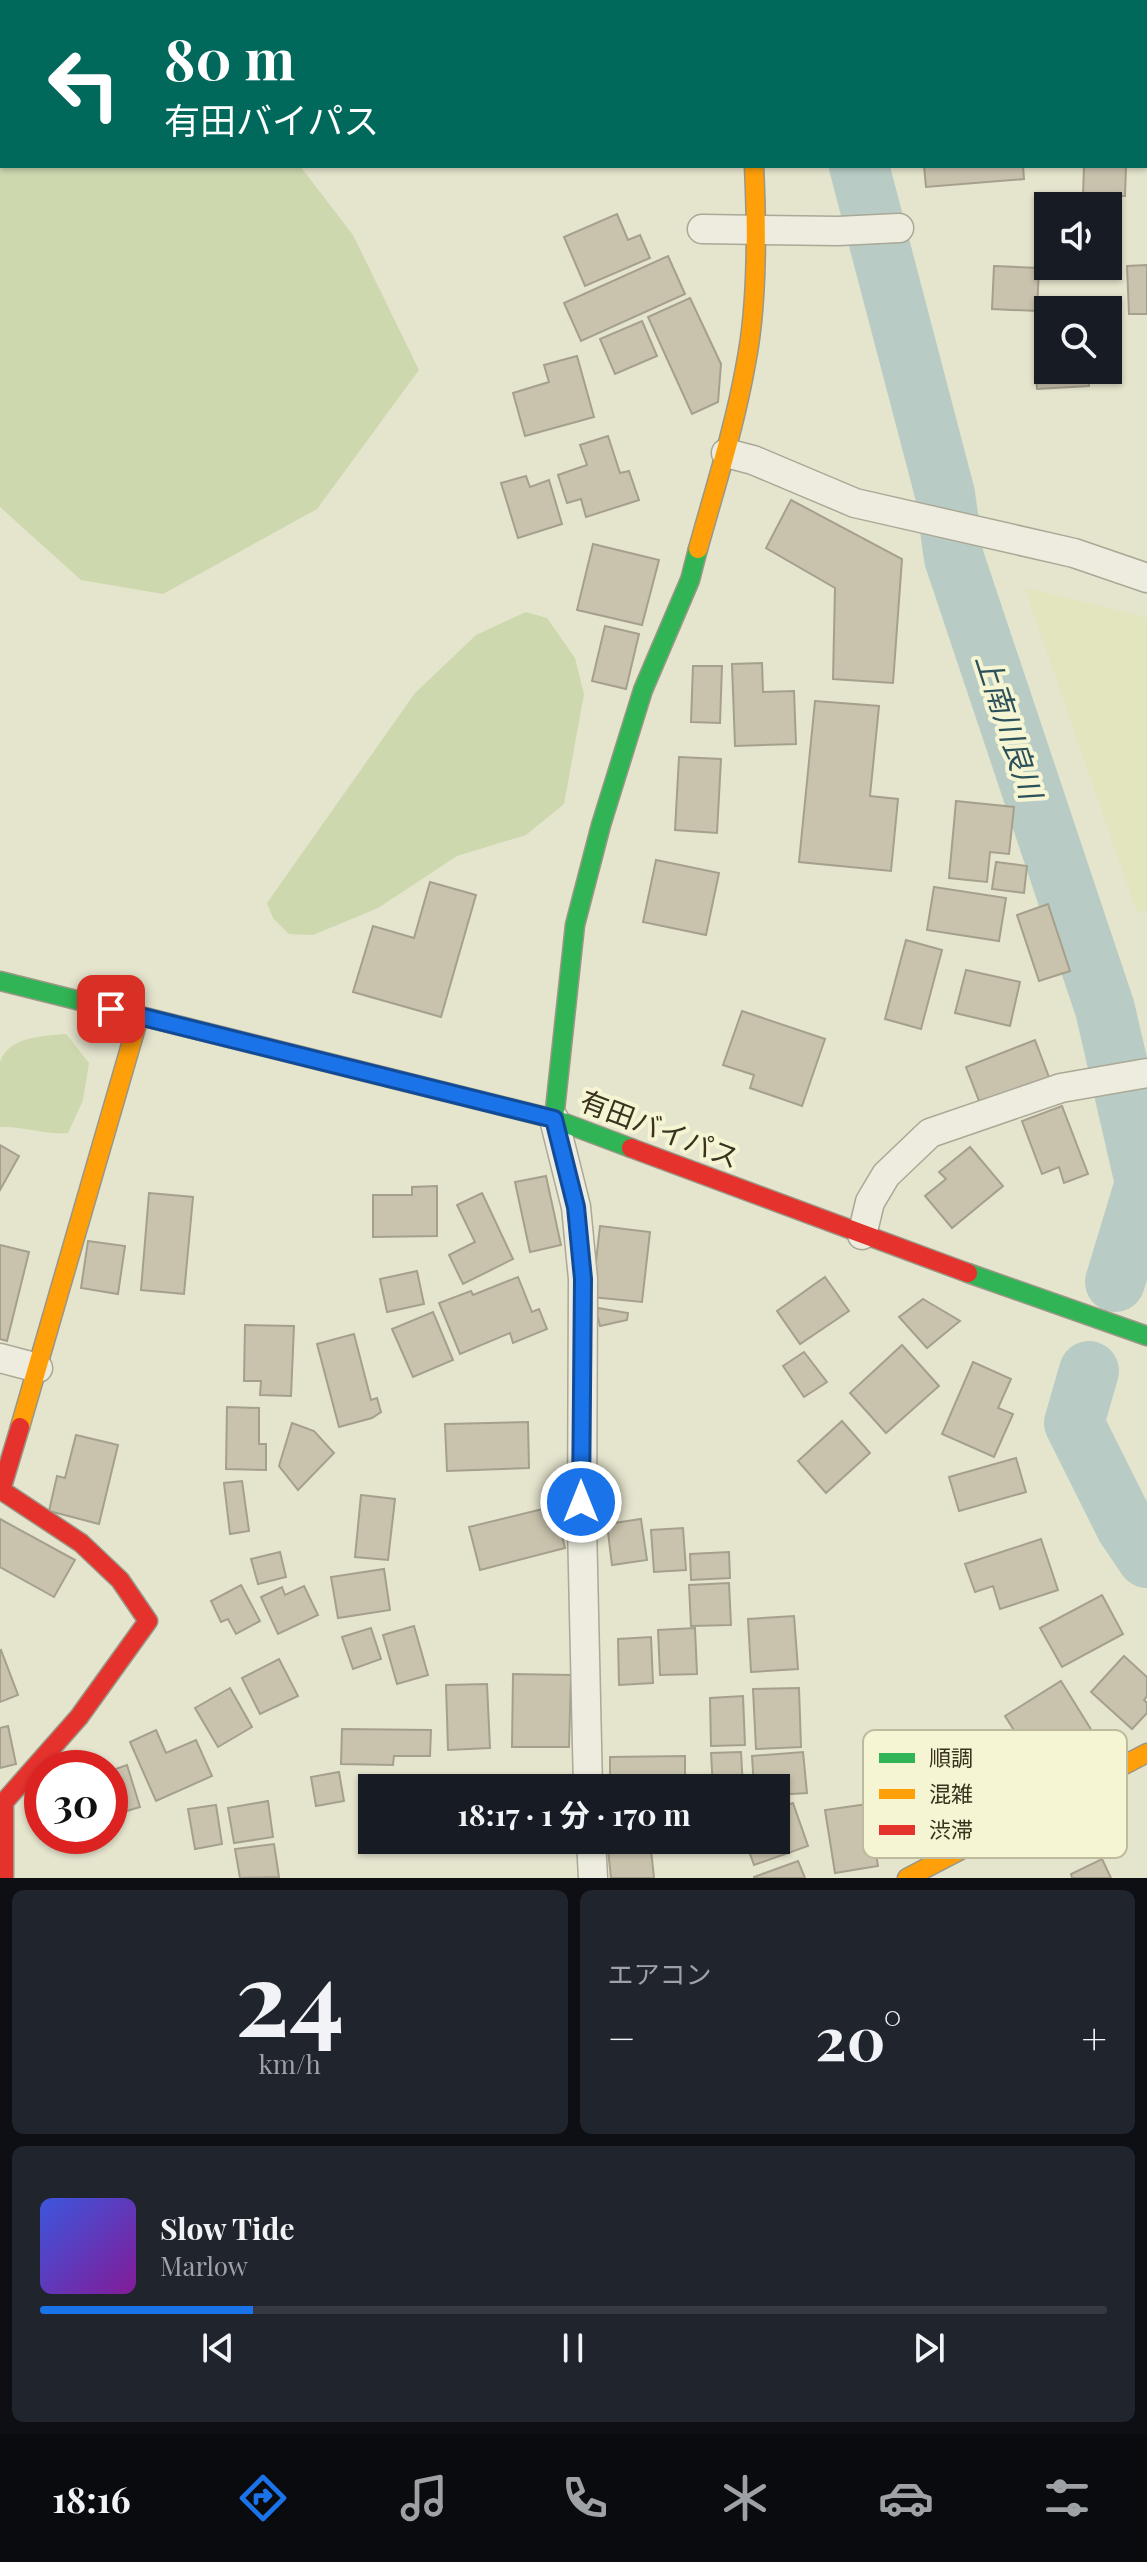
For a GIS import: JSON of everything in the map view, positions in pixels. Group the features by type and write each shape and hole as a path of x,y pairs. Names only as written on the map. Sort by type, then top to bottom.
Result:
{"main road":[{"path":"554,1119 575,925 582,896 643,690 690,580 726,453 747,360 757,228 754,168"},
{"name":"有田バイパス","path":"0,981 554,1119 862,1235 1147,1336"},
{"path":"4,1878 4,1802 79,1717 148,1621 120,1580 81,1543 1,1490 139,1017"},
{"path":"1127,1763 1147,1753"},
{"path":"907,1878 945,1858"}],"street":[{"path":"702,229 838,231 899,228"},
{"path":"726,453 753,460 855,503 1074,553 1147,578"},
{"path":"862,1235 870,1202 886,1175 930,1133 1061,1088 1147,1073"},
{"path":"554,1119 576,1207 583,1279 581,1483 588,1774"},
{"path":"0,1358 38,1368"},
{"path":"592,1854 593,1878"}],"green space":[{"path":"0,168 302,168 353,235 419,370 317,509 163,594 81,580 0,507"},
{"path":"1025,588 1147,617 1147,911 1137,912"},
{"path":"526,612 547,618 575,658 584,694 564,804 526,835 457,856 378,908 313,935 289,934 273,918 267,903 415,693 476,635"},
{"path":"66,1034 89,1063 83,1100 68,1133 0,1127 0,1062 4,1053 28,1039"}],"building":[{"path":"924,168 1023,168 1024,179 926,187"},
{"path":"1084,168 1126,168 1125,196 1122,192 1083,192"},
{"path":"617,214 628,240 640,235 650,258 585,286 564,237"},
{"path":"668,256 685,294 581,341 564,303"},
{"path":"1147,265 1147,314 1129,314 1127,266"},
{"path":"994,266 1034,268 1034,280 1038,280 1034,311 992,309"},
{"path":"690,298 721,364 718,402 692,414 648,317"},
{"path":"642,321 657,356 615,374 600,339"},
{"path":"577,356 594,417 525,436 513,393 549,382 544,365"},
{"path":"1037,384 1089,384 1089,386 1037,389"},
{"path":"608,436 620,473 629,471 639,500 586,517 581,499 567,503 558,475 587,465 580,445"},
{"path":"526,476 530,487 549,480 562,524 518,538 501,483"},
{"path":"791,500 902,559 893,683 833,679 835,588 766,548"},
{"path":"593,544 659,560 642,625 577,610"},
{"path":"605,626 639,634 626,689 592,681"},
{"path":"762,663 763,692 794,691 796,744 735,746 732,664"},
{"path":"693,666 722,666 720,723 691,722"},
{"path":"815,701 879,706 870,796 898,799 891,871 799,862"},
{"path":"679,757 721,759 717,833 675,830"},
{"path":"956,801 1014,807 1009,854 990,852 987,882 949,878"},
{"path":"656,860 719,873 706,935 643,922"},
{"path":"996,862 1027,866 1024,893 992,889"},
{"path":"430,882 476,895 441,1017 353,992 373,926 414,938"},
{"path":"934,887 1006,898 999,941 927,930"},
{"path":"1048,904 1070,971 1039,981 1017,915"},
{"path":"906,940 942,950 921,1029 885,1019"},
{"path":"966,970 1020,982 1010,1026 955,1013"},
{"path":"742,1011 825,1039 802,1106 750,1088 754,1075 723,1065"},
{"path":"1035,1040 1050,1080 981,1106 966,1067"},
{"path":"1062,1106 1088,1174 1064,1183 1059,1167 1042,1174 1022,1121"},
{"path":"0,1145 19,1156 0,1190"},
{"path":"970,1147 1003,1186 952,1228 925,1196 946,1179 939,1172"},
{"path":"546,1176 561,1245 530,1252 515,1182"},
{"path":"437,1186 437,1236 373,1237 373,1195 412,1195 412,1187"},
{"path":"149,1193 193,1197 184,1294 141,1290"},
{"path":"482,1193 513,1259 463,1284 449,1255 475,1242 457,1205"},
{"path":"600,1226 650,1232 642,1302 592,1297"},
{"path":"88,1241 125,1246 118,1294 81,1288"},
{"path":"0,1245 29,1252 7,1341 0,1339"},
{"path":"417,1271 424,1304 387,1312 380,1279"},
{"path":"518,1277 532,1312 539,1309 547,1329 513,1343 510,1333 460,1354 439,1303 471,1291 473,1295"},
{"path":"825,1277 849,1311 800,1344 777,1311"},
{"path":"923,1299 960,1321 927,1348 899,1317"},
{"path":"598,1308 628,1313 627,1320 600,1326"},
{"path":"433,1312 453,1360 413,1377 392,1329"},
{"path":"245,1325 294,1326 291,1396 260,1395 261,1381 244,1381"},
{"path":"354,1334 371,1400 377,1398 381,1412 372,1418 339,1427 317,1344"},
{"path":"902,1345 939,1386 886,1433 850,1393"},
{"path":"804,1352 827,1382 804,1397 783,1366"},
{"path":"973,1362 1011,1379 998,1408 1013,1414 994,1457 942,1434"},
{"path":"227,1407 259,1408 259,1444 266,1444 266,1470 226,1469"},
{"path":"842,1421 870,1453 826,1493 798,1461"},
{"path":"528,1422 529,1468 447,1471 445,1424"},
{"path":"292,1423 314,1431 334,1453 298,1490 279,1466"},
{"path":"76,1435 118,1445 99,1524 49,1511 57,1476 65,1478"},
{"path":"1016,1458 1026,1492 959,1511 949,1477"},
{"path":"242,1481 249,1531 230,1534 224,1483"},
{"path":"361,1495 395,1499 388,1560 355,1557"},
{"path":"555,1506 565,1548 480,1570 469,1527"},
{"path":"0,1519 75,1560 54,1597 0,1567"},
{"path":"641,1519 647,1560 612,1565 607,1524"},
{"path":"683,1528 686,1570 654,1572 651,1530"},
{"path":"1041,1539 1058,1590 1000,1609 993,1586 975,1592 965,1564"},
{"path":"280,1552 286,1577 258,1584 251,1559"},
{"path":"729,1552 730,1578 691,1580 690,1554"},
{"path":"384,1569 390,1610 338,1618 331,1577"},
{"path":"729,1583 731,1625 691,1626 689,1585"},
{"path":"241,1585 260,1621 236,1634 228,1619 221,1622 211,1601"},
{"path":"304,1586 318,1615 278,1634 261,1597 282,1587 285,1595"},
{"path":"1102,1595 1123,1634 1062,1667 1040,1628"},
{"path":"794,1616 798,1669 751,1672 748,1619"},
{"path":"414,1626 428,1675 397,1684 383,1635"},
{"path":"371,1628 381,1659 353,1669 342,1637"},
{"path":"695,1628 697,1674 660,1675 658,1630"},
{"path":"651,1637 653,1683 619,1685 618,1639"},
{"path":"0,1651 18,1695 0,1702"},
{"path":"1124,1656 1147,1677 1147,1696 1144,1700 1147,1713 1132,1729 1091,1692"},
{"path":"279,1659 298,1696 260,1714 242,1678"},
{"path":"513,1674 571,1675 569,1747 512,1747"},
{"path":"1061,1681 1091,1730 1014,1730 1005,1716"},
{"path":"487,1684 490,1748 448,1750 446,1685"},
{"path":"230,1688 252,1727 218,1747 195,1708"},
{"path":"799,1688 801,1747 756,1749 753,1689"},
{"path":"743,1696 745,1745 711,1746 710,1698"},
{"path":"8,1726 16,1764 0,1768 0,1728"},
{"path":"342,1729 431,1730 430,1756 394,1756 393,1765 341,1764"},
{"path":"156,1730 166,1753 196,1740 212,1776 156,1801 130,1742"},
{"path":"741,1752 742,1774 712,1774 711,1753"},
{"path":"803,1752 807,1793 790,1794 790,1774 753,1774 752,1756"},
{"path":"685,1756 685,1774 610,1774 610,1757"},
{"path":"128,1768 140,1807 128,1811"},
{"path":"339,1772 344,1801 316,1806 311,1777"},
{"path":"268,1801 273,1837 234,1843 228,1808"},
{"path":"793,1803 808,1846 790,1852 790,1804"},
{"path":"216,1805 222,1844 195,1849 188,1809"},
{"path":"863,1805 863,1858 877,1858 878,1866 835,1873 825,1810"},
{"path":"274,1844 279,1877 240,1878 235,1849"},
{"path":"608,1854 651,1854 654,1878 611,1878"},
{"path":"750,1854 785,1854 754,1865"},
{"path":"1102,1859 1111,1878 1072,1878 1071,1874"},
{"path":"798,1861 805,1878 754,1878 754,1877"}],"waterway":[{"name":"上南川良川","path":"860,168 945,494 954,558 1105,1009 1145,1183 1115,1282"},
{"name":"上南川良川","path":"1089,1371 1074,1423 1126,1527 1147,1558"}],"traffic: fast":[{"path":"554,1119 575,925 601,825 643,690 690,580 698,549"},
{"path":"0,981 554,1119 631,1148"},
{"path":"968,1273 1147,1336"}],"traffic: slow":[{"path":"698,549 730,433 750,340 756,265 754,168"},
{"path":"20,1427 139,1017"},
{"path":"1127,1763 1147,1753"},
{"path":"907,1878 945,1858"}],"traffic: jam":[{"path":"631,1148 968,1273"},
{"path":"4,1878 4,1802 79,1717 148,1621 120,1580 81,1543 1,1490 20,1427"}],"route":[{"path":"111,1009 554,1119 576,1207 583,1279 581,1502"}]}
